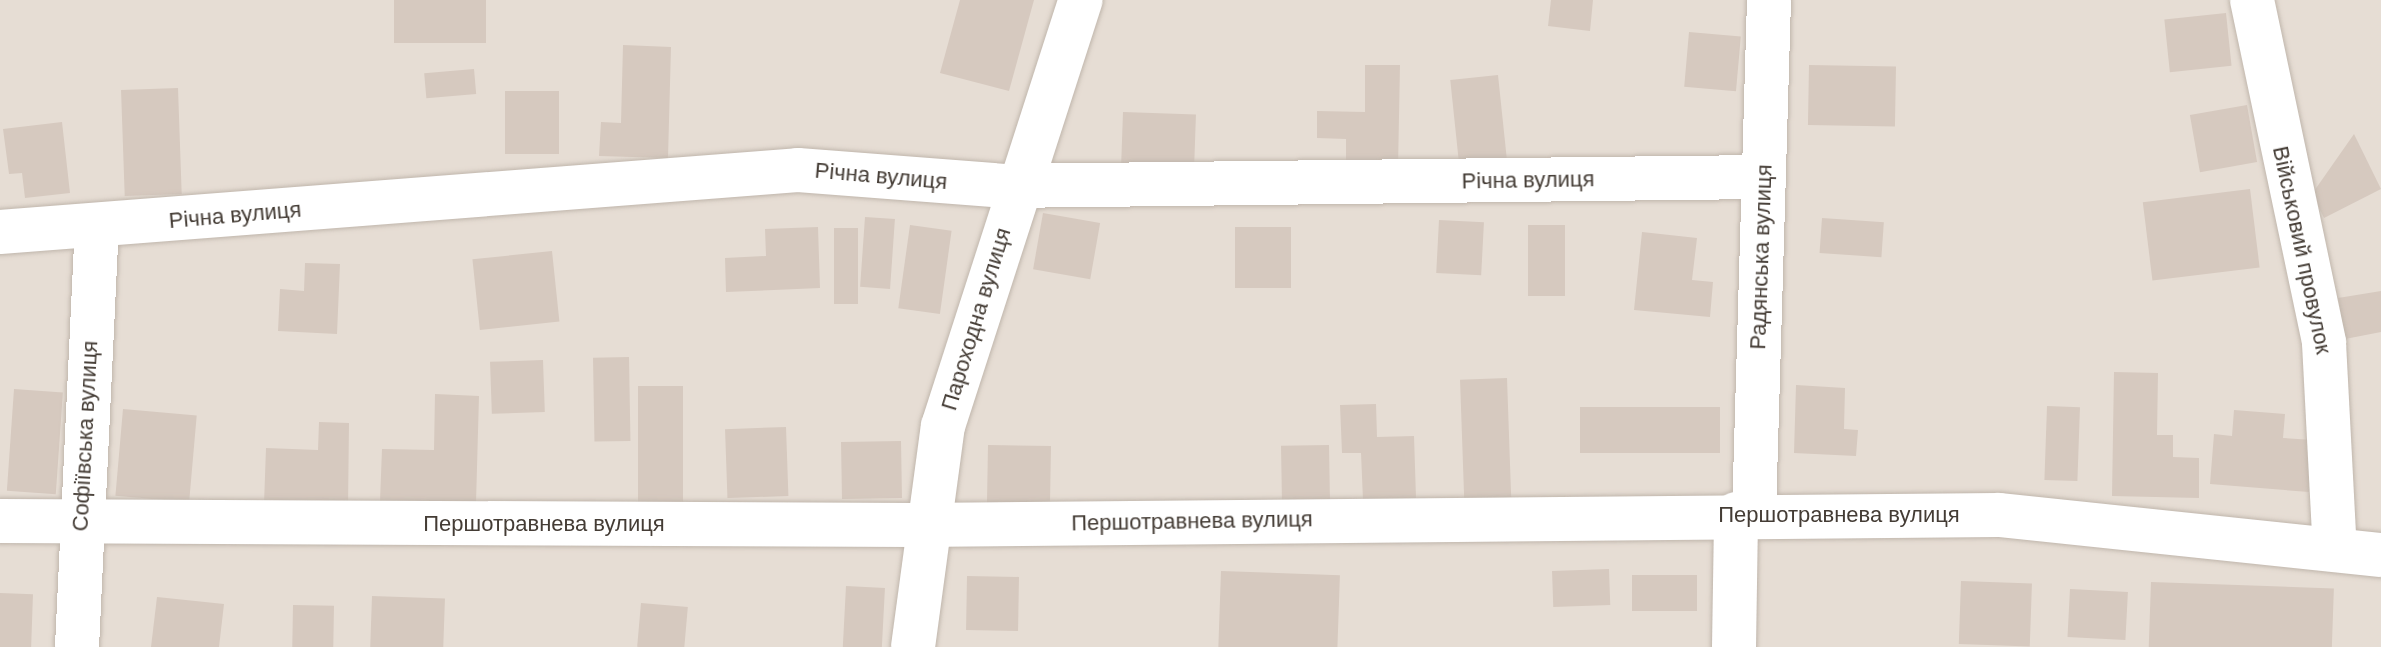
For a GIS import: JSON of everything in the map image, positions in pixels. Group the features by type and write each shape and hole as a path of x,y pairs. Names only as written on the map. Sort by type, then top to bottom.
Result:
{"street":[{"name":"Пароходна вулиця","path":"913,647 924,524 943,426 1016,186 1081,0"},
{"name":"Радянська вулиця","path":"1734,647 1745,514 1769,0"},
{"name":"Військовий провулок","path":"2252,0 2324,343 2335,550"},
{"name":"Річна вулиця","path":"0,232 798,170 1016,186 1763,177"},
{"name":"Софіївська вулиця","path":"77,647 80,523 97,226"},
{"name":"Першотравнева вулиця","path":"0,521 924,524 1745,514 1999,515 2381,555"}],"shaded area":[{"path":"0,0 2381,0 2381,647 0,647"}],"building":[{"path":"394,0 486,0 486,43 394,43"},
{"path":"960,0 1034,0 1009,91 940,73"},
{"path":"1551,0 1593,0 1590,31 1548,26"},
{"path":"2226,13 2232,66 2170,72 2164,19"},
{"path":"1689,32 1741,37 1736,91 1684,87"},
{"path":"623,45 671,47 668,158 599,156 601,122 621,123"},
{"path":"1365,65 1400,65 1398,168 1346,168 1346,139 1317,138 1317,111 1365,112"},
{"path":"1809,65 1896,67 1895,127 1808,125"},
{"path":"474,69 476,94 426,98 424,73"},
{"path":"1498,75 1507,163 1459,168 1450,80"},
{"path":"178,88 182,194 125,196 121,90"},
{"path":"505,91 559,91 559,154 505,154"},
{"path":"2247,105 2257,162 2200,172 2190,115"},
{"path":"1123,112 1196,115 1194,171 1121,168"},
{"path":"62,122 70,193 25,198 22,173 9,174 3,129"},
{"path":"2354,134 2381,189 2324,218 2312,194"},
{"path":"2250,189 2260,267 2152,281 2143,202"},
{"path":"1043,213 1100,223 1090,279 1033,269"},
{"path":"865,217 895,219 890,289 860,287"},
{"path":"1822,218 1884,222 1881,257 1820,253"},
{"path":"1439,220 1484,222 1481,275 1436,273"},
{"path":"910,225 952,231 940,314 898,308"},
{"path":"1528,225 1565,225 1565,296 1528,296"},
{"path":"818,227 820,288 726,292 725,258 766,256 765,229"},
{"path":"1235,227 1291,227 1291,288 1235,288"},
{"path":"834,228 858,228 858,304 834,304"},
{"path":"1642,232 1697,238 1692,280 1713,282 1710,317 1634,310"},
{"path":"552,251 559,322 480,330 472,259"},
{"path":"305,263 340,264 337,334 278,331 280,289 304,291"},
{"path":"2381,291 2381,332 2345,339 2338,298"},
{"path":"629,357 630,441 594,442 593,358"},
{"path":"543,360 545,412 492,414 490,362"},
{"path":"2114,372 2158,373 2157,435 2173,435 2173,457 2199,458 2199,498 2112,496"},
{"path":"1507,378 1511,500 1464,502 1460,380"},
{"path":"1796,385 1845,388 1844,429 1858,430 1856,456 1794,453"},
{"path":"638,386 683,386 683,505 638,505"},
{"path":"14,389 63,392 56,494 7,491"},
{"path":"435,394 479,396 476,503 380,501 382,449 434,450"},
{"path":"1376,404 1377,437 1414,436 1416,498 1363,500 1361,453 1342,453 1340,405"},
{"path":"2047,406 2080,407 2077,481 2044,480"},
{"path":"1580,407 1720,407 1720,453 1580,453"},
{"path":"123,409 197,415 189,502 115,496"},
{"path":"2234,410 2285,414 2283,438 2313,440 2309,492 2210,484 2214,434 2232,436"},
{"path":"319,422 349,423 348,507 264,504 266,448 318,450"},
{"path":"786,427 788,496 727,498 725,429"},
{"path":"901,441 902,498 842,499 841,442"},
{"path":"988,445 1051,446 1050,508 987,507"},
{"path":"1329,445 1330,500 1282,501 1281,446"},
{"path":"1609,569 1610,605 1553,607 1552,571"},
{"path":"1221,571 1340,575 1337,647 1218,647"},
{"path":"1632,575 1697,575 1697,611 1632,611"},
{"path":"967,576 1019,577 1018,631 966,630"},
{"path":"1961,581 2032,583 2030,646 1959,644"},
{"path":"2151,582 2334,588 2332,647 2149,647"},
{"path":"846,586 885,588 882,647 843,647"},
{"path":"2070,589 2128,592 2125,640 2067,637"},
{"path":"0,593 33,594 31,647 0,647"},
{"path":"372,596 445,599 443,647 370,647"},
{"path":"157,597 224,604 219,647 151,647"},
{"path":"641,603 688,607 684,647 637,647"},
{"path":"293,605 334,606 333,647 292,647"}]}
